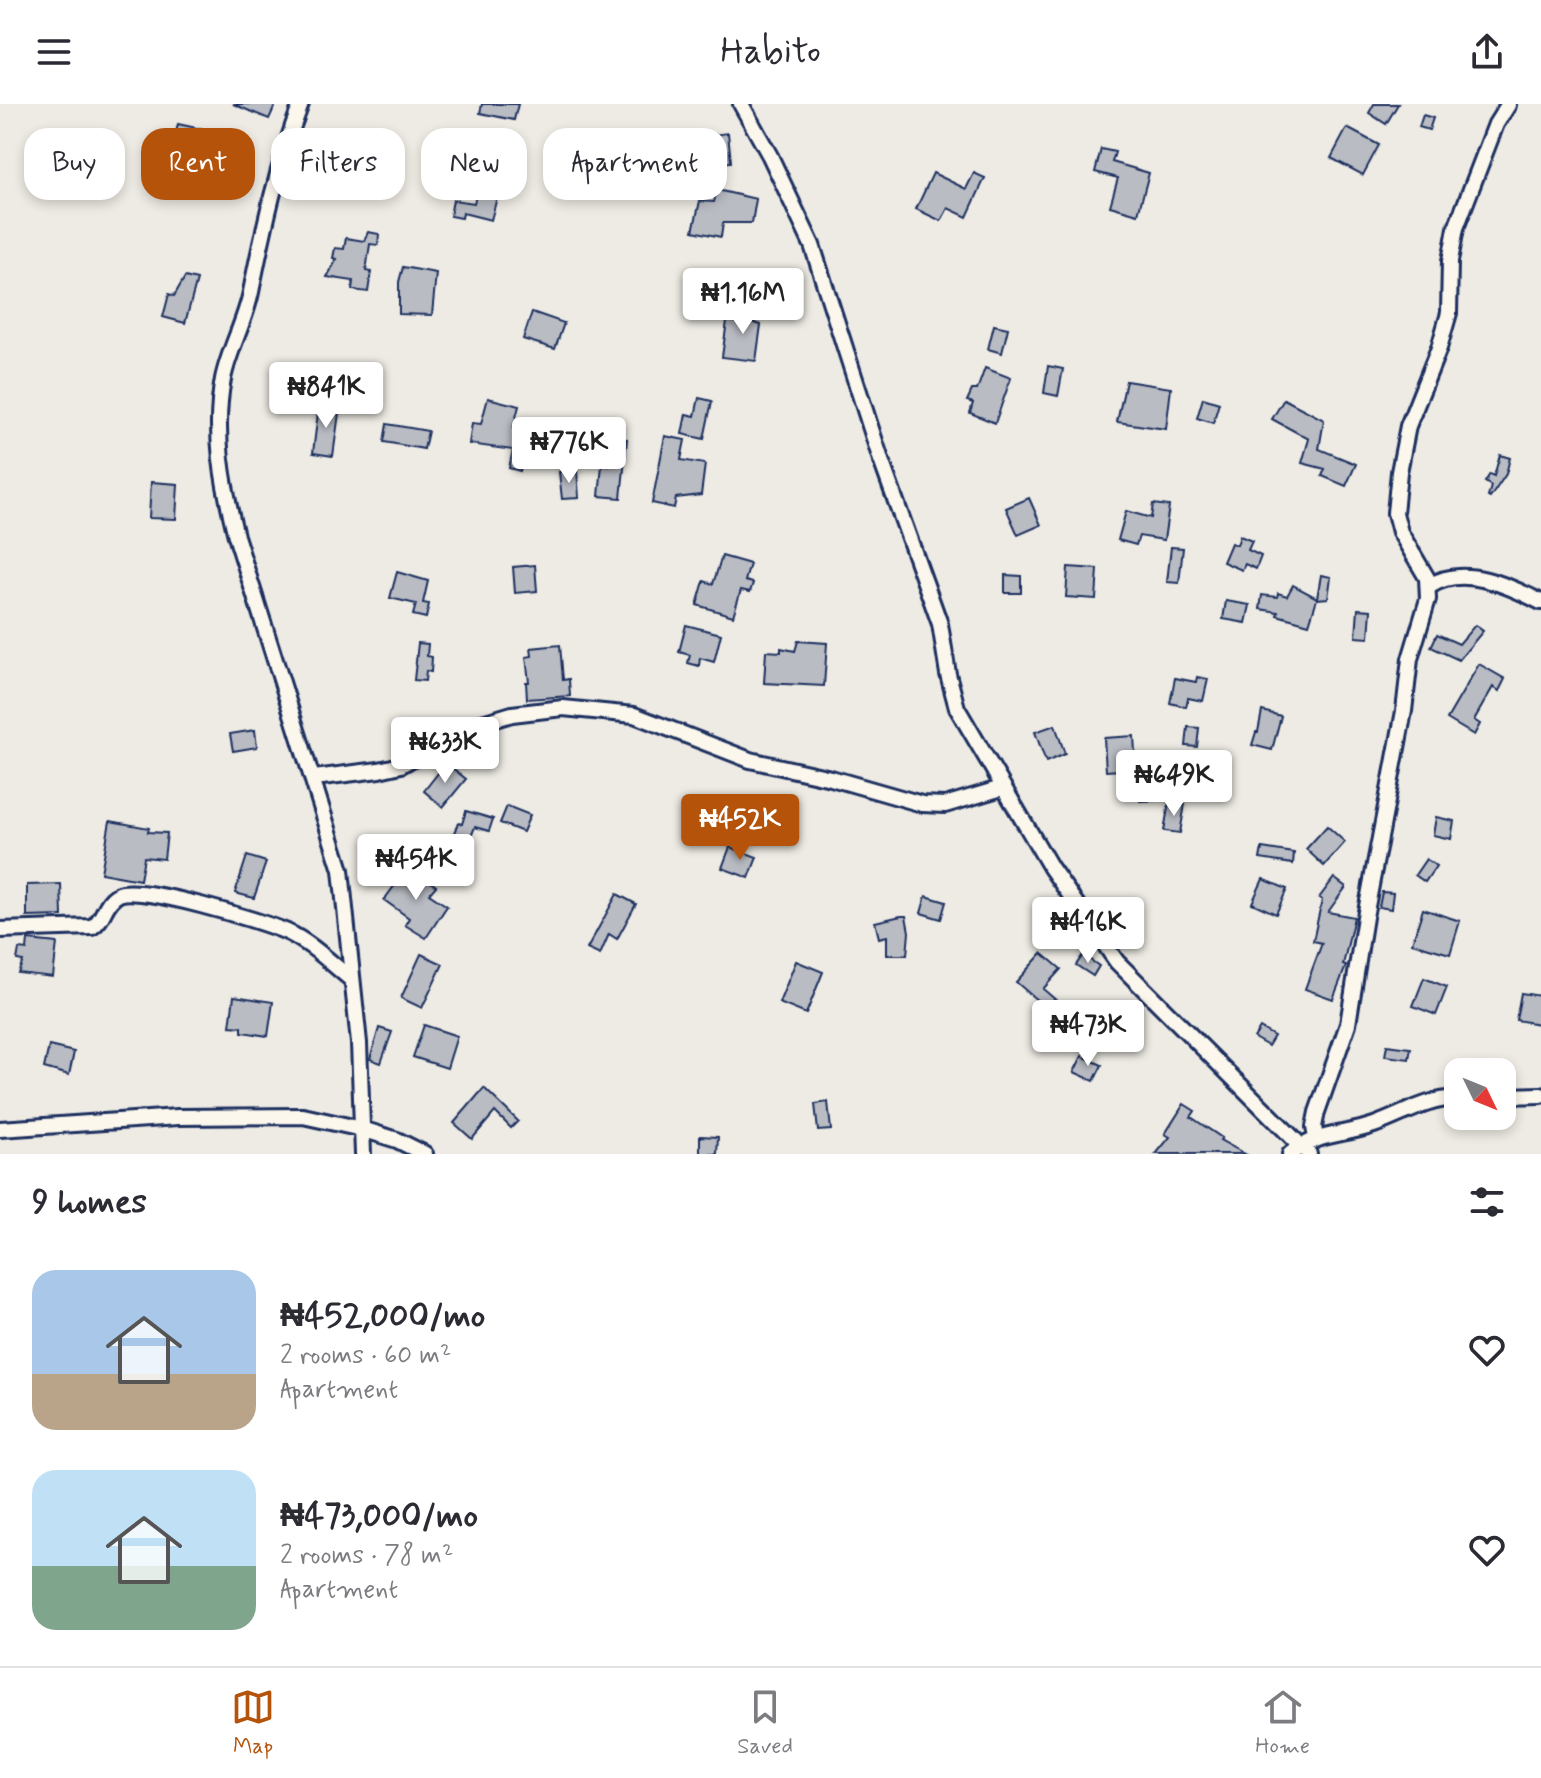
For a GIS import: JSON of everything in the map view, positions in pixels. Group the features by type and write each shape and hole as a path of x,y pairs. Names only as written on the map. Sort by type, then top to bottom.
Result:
{"street":[{"path":"301,104 273,187 250,297 223,379 219,450 224,488 236,536 341,870 359,1043 363,1154"},
{"path":"741,104 770,156 812,245 881,460 940,624 957,708 1051,868 1117,962 1300,1151 1316,1138 1372,1126 1427,1102 1444,1100"},
{"path":"1496,104 1496,124"},
{"path":"1316,1138 1314,1127 1317,1112 1348,1024 1404,711 1410,659 1430,586 1400,532 1395,513 1399,472 1408,426 1439,348 1449,313 1450,261 1456,228 1496,124 1508,104"},
{"path":"1430,586 1451,576 1483,579 1541,602"},
{"path":"314,778 401,765 482,723 512,714 563,708 634,715 750,760 840,780 922,804 945,805 1002,788"},
{"path":"0,930 92,927 99,923 110,901 121,893 146,894 259,922 290,933 352,980"},
{"path":"1516,1096 1541,1095"},
{"path":"0,1129 178,1117 303,1116 362,1129 397,1140 425,1154"}],"building":[{"path":"233,104 276,104 269,119"},
{"path":"482,104 518,104 514,120 480,113"},
{"path":"1374,104 1398,104 1386,124 1369,113"},
{"path":"1423,115 1433,118 1429,130 1419,127"},
{"path":"1347,128 1379,145 1363,175 1331,158"},
{"path":"727,133 731,162 727,162"},
{"path":"1101,149 1115,152 1112,162 1149,173 1138,214 1110,206 1118,178 1095,172"},
{"path":"933,173 966,189 974,173 985,178 967,217 948,208 941,221 916,209"},
{"path":"727,192 756,199 752,223 723,223 721,237 693,231 700,201 727,200"},
{"path":"453,200 474,203 475,200 496,200 491,220 463,213 462,218 450,216"},
{"path":"368,232 379,234 378,245 370,244 366,271 371,272 368,292 352,290 353,281 327,277 337,259 333,258 335,248 344,249 346,238 364,241"},
{"path":"403,267 436,273 432,315 399,314 399,282"},
{"path":"185,277 197,280 185,323 163,317 169,294 174,296"},
{"path":"745,301 758,303 754,323 761,325 756,361 722,357 727,321 740,322"},
{"path":"532,312 564,323 555,349 523,339"},
{"path":"994,325 1008,328 1002,353 988,349"},
{"path":"1048,366 1063,369 1058,396 1044,393"},
{"path":"985,368 1011,378 995,423 970,413 973,403 967,401 972,390 977,390"},
{"path":"1126,381 1171,388 1166,429 1117,422"},
{"path":"488,398 519,406 513,429 517,430 514,449 524,452 520,471 509,468 513,450 469,444 472,423 481,424"},
{"path":"699,398 712,401 704,439 682,434 686,414 695,416"},
{"path":"1203,398 1219,403 1213,423 1197,418"},
{"path":"1284,399 1324,420 1319,449 1356,464 1346,486 1322,476 1325,469 1302,463 1309,439 1272,419"},
{"path":"319,404 340,406 333,456 313,453"},
{"path":"387,424 428,431 424,449 384,442"},
{"path":"665,436 685,440 681,460 705,464 701,495 676,498 674,508 652,503"},
{"path":"573,437 587,437 586,458 572,457"},
{"path":"610,438 627,439 621,498 599,496 602,465 609,466"},
{"path":"1500,455 1510,458 1506,474 1490,498 1491,486 1485,482 1490,474 1494,476"},
{"path":"577,470 579,498 562,499 559,472"},
{"path":"151,482 178,484 176,519 149,518"},
{"path":"1029,498 1041,525 1018,535 1006,508"},
{"path":"1153,504 1169,506 1164,540 1139,536 1136,545 1118,540 1126,511 1151,518"},
{"path":"1240,536 1252,541 1248,550 1261,556 1256,569 1245,564 1242,570 1223,562 1231,543 1237,545"},
{"path":"1171,547 1183,548 1179,583 1167,582"},
{"path":"722,556 750,564 745,581 753,583 750,592 741,590 733,616 697,605 704,581 713,584"},
{"path":"535,565 537,591 515,593 513,567"},
{"path":"1068,567 1098,569 1096,599 1066,597"},
{"path":"397,572 428,581 423,603 429,604 426,618 413,615 416,604 390,598"},
{"path":"1005,575 1021,576 1021,593 1005,593"},
{"path":"1321,575 1331,577 1328,598 1317,599 1309,624 1277,615 1278,612 1260,609 1262,595 1277,597 1278,593 1287,596 1293,585 1317,598"},
{"path":"1226,601 1250,605 1246,623 1223,619"},
{"path":"1358,609 1371,610 1369,638 1356,637"},
{"path":"686,625 721,634 714,662 700,658 699,666 688,663 690,655 679,652"},
{"path":"1475,625 1483,631 1459,660 1431,647 1437,634 1459,644"},
{"path":"798,641 827,643 824,686 764,683 766,651 781,652 781,648 795,651"},
{"path":"418,643 428,644 427,656 432,657 431,672 426,671 425,681 414,680"},
{"path":"560,645 563,680 569,679 570,696 527,699 526,682 529,682 526,657 532,656 531,648"},
{"path":"1479,664 1505,679 1499,691 1493,687 1474,720 1480,724 1474,735 1447,719"},
{"path":"1197,677 1208,679 1203,701 1188,698 1186,707 1170,703 1175,678 1196,682"},
{"path":"1262,711 1281,716 1272,750 1252,745"},
{"path":"1055,725 1065,754 1046,762 1035,732"},
{"path":"1188,727 1199,728 1197,747 1186,746"},
{"path":"255,730 257,747 233,751 230,734"},
{"path":"1134,736 1136,769 1106,771 1104,738"},
{"path":"446,763 466,779 443,807 424,791"},
{"path":"1140,777 1169,777 1169,800 1140,801"},
{"path":"1169,802 1185,804 1180,833 1164,831"},
{"path":"507,806 530,815 523,832 500,823"},
{"path":"466,811 493,819 489,831 475,827 467,846 451,840 458,823 462,824"},
{"path":"1436,817 1454,821 1451,839 1433,835"},
{"path":"110,821 149,828 148,832 167,833 164,859 144,857 140,880 101,873"},
{"path":"1327,826 1345,842 1324,866 1306,849"},
{"path":"730,847 757,857 749,878 722,868"},
{"path":"1262,848 1294,853 1293,864 1260,859"},
{"path":"247,856 266,862 254,898 235,893"},
{"path":"1426,859 1436,866 1425,882 1415,875"},
{"path":"409,866 436,886 429,894 447,906 426,938 405,925 409,918 384,900"},
{"path":"1334,878 1346,887 1328,912 1354,917 1343,965 1346,966 1333,999 1305,989 1322,943 1313,941 1322,900 1319,898"},
{"path":"1263,879 1287,889 1276,914 1252,903"},
{"path":"61,884 62,916 27,917 27,885"},
{"path":"1382,892 1393,893 1391,909 1379,907"},
{"path":"617,894 636,904 617,939 609,934 600,955 587,949"},
{"path":"926,896 946,902 941,919 921,913"},
{"path":"1423,909 1460,921 1450,954 1412,943"},
{"path":"906,916 909,932 907,955 887,955 887,936 879,938 875,922"},
{"path":"28,940 57,943 53,977 18,973 23,961 17,960 19,949 27,950"},
{"path":"1042,953 1061,969 1043,989 1078,1019 1069,1028 1016,982"},
{"path":"421,954 443,964 422,1008 401,998"},
{"path":"1083,955 1099,966 1093,976 1076,965"},
{"path":"796,961 823,972 806,1014 779,1003"},
{"path":"1424,978 1447,987 1436,1015 1413,1006"},
{"path":"1521,993 1541,996 1539,1024 1516,1020"},
{"path":"234,996 273,1002 268,1036 242,1032 242,1027 230,1026"},
{"path":"424,1025 457,1036 447,1068 413,1057"},
{"path":"379,1028 392,1032 381,1063 370,1059"},
{"path":"1260,1028 1274,1036 1268,1046 1254,1038"},
{"path":"1387,1045 1411,1048 1409,1059 1385,1056"},
{"path":"49,1046 74,1052 69,1075 44,1068"},
{"path":"1082,1056 1102,1065 1094,1081 1074,1072"},
{"path":"484,1088 518,1121 511,1128 495,1112 472,1139 454,1123"},
{"path":"828,1102 831,1130 818,1131 815,1104"},
{"path":"1184,1104 1195,1111 1191,1117 1222,1138 1220,1140 1245,1154 1156,1154 1170,1137 1165,1134"},
{"path":"700,1136 718,1137 717,1154 700,1154"}]}
